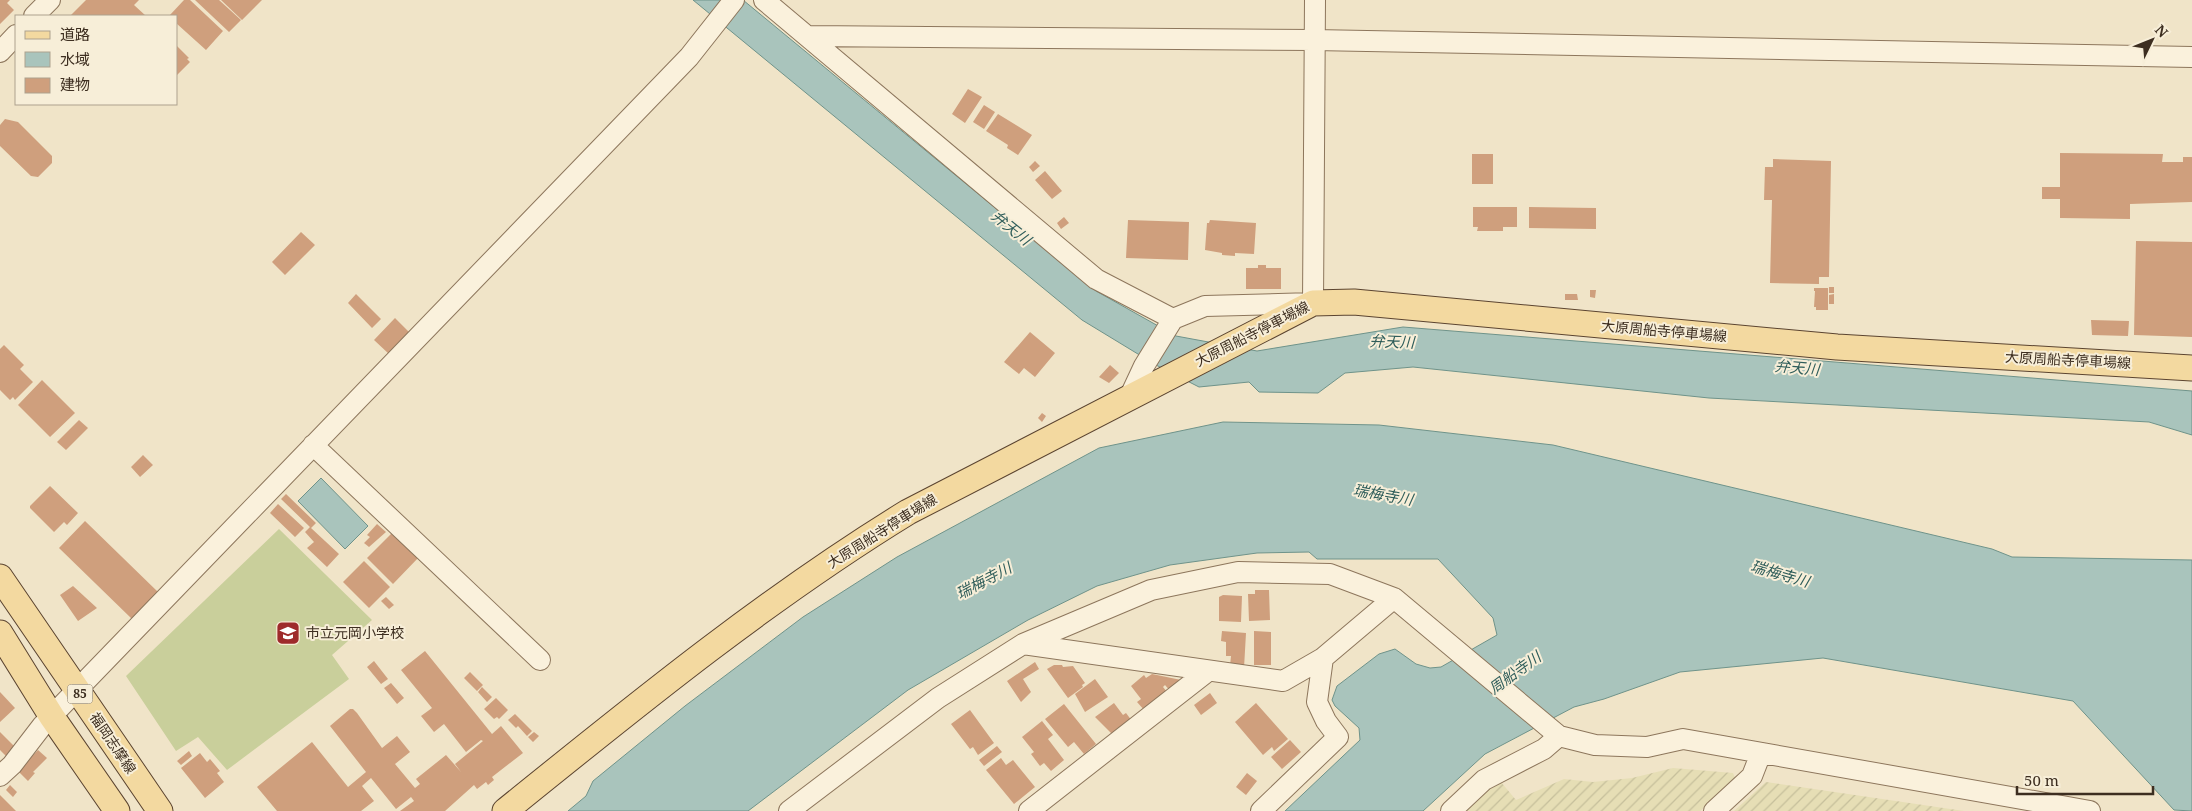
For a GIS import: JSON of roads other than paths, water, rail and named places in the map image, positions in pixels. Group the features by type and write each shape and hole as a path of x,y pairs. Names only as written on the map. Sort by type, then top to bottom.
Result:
{"main road":[{"name":"大原周船寺停車場線","path":"505,811 782,595 871,534 908,512 1313,303 1354,302 1837,347 2192,368"},
{"name":"福岡志摩線","path":"0,577 160,811"},
{"name":"85","path":"0,633 52,717 117,811"}],"street":[{"path":"35,15 50,0"},
{"path":"0,776 12,765 42,726 689,57 734,0"},
{"path":"764,0 1096,279 1173,319"},
{"path":"1130,396 1144,366 1173,319 1204,306 1313,303 1314,0"},
{"path":"0,52 15,36"},
{"path":"807,36 1314,40 2192,58"},
{"path":"313,445 540,660"},
{"path":"789,811 938,698 1023,644 1151,590 1238,572 1330,574 1394,598 1559,736 1595,745 1647,747 1683,739 2012,804 2090,811"},
{"path":"1023,644 1283,681 1323,658 1394,598"},
{"path":"1261,811 1338,736 1326,721 1317,702 1323,658"},
{"path":"1029,811 1208,671"},
{"path":"1451,811 1484,780 1544,749 1559,736"},
{"path":"1714,811 1752,776 1761,753"}],"water":[{"name":"弁天川","path":"693,0 743,0 1096,291 1176,336 1257,351 1403,327 2192,391 2192,435 2149,422 1709,398 1413,367 1345,373 1318,393 1259,392 1249,382 1199,387 1156,365 1082,320"},
{"path":"1223,422 1379,425 1553,445 1992,549 2012,557 2192,560 2192,811 2174,810 2073,701 1823,658 1680,672 1604,699 1574,707 1485,754 1423,811 1285,811 1360,740 1359,728 1335,706 1332,700 1337,686 1379,654 1395,649 1416,664 1430,668 1441,667 1497,635 1493,618 1438,559 1317,559 1309,552 1257,553 1170,565 1097,586 1028,620 908,690 748,811 568,811 586,796 593,781 685,706 803,617 897,557 1099,448"},
{"path":"321,478 368,526 345,549 298,501"}],"place":[{"name":"市立元岡小学校","path":"288,633"}],"water label":[{"name":"瑞梅寺川","path":"1383,495"},
{"name":"瑞梅寺川","path":"1780,574"},
{"name":"瑞梅寺川","path":"984,581"},
{"name":"周船寺川","path":"1515,673"}]}
